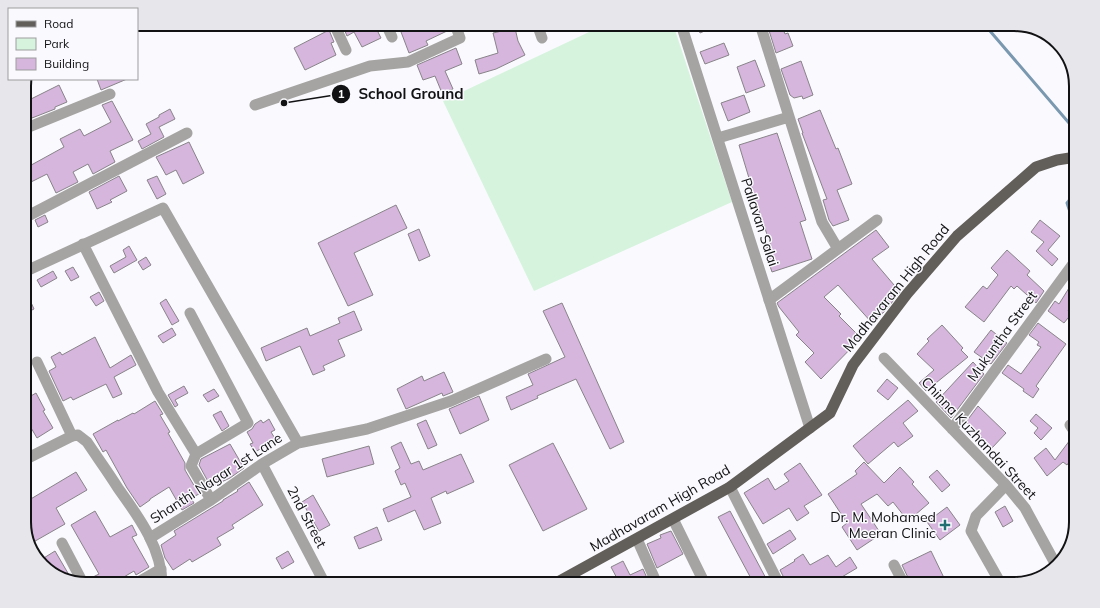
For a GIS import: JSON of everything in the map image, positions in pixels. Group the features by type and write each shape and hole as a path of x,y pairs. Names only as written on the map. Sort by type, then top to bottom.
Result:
{"main road":[{"name":"Madhavaram High Road","path":"567,577 730,487 830,413 853,364 908,294 957,236 1036,167 1057,160 1069,158"}],"street":[{"path":"337,31 346,50"},
{"path":"389,31 392,37"},
{"path":"255,105 370,66 408,62 460,38 457,31"},
{"path":"540,31 542,38"},
{"name":"Pallavan Salai","path":"683,31 810,428"},
{"path":"762,31 822,222 838,249"},
{"path":"31,126 110,94"},
{"path":"718,138 789,117"},
{"path":"31,214 187,133"},
{"path":"31,269 162,208 298,443"},
{"path":"769,300 877,220"},
{"path":"83,244 158,392 196,454"},
{"name":"Mukuntha Street","path":"952,429 1069,270"},
{"path":"190,313 248,423 196,454 192,466 211,500"},
{"name":"Chinna Kuzhandai Street","path":"884,358 1006,484 1025,508 1054,559"},
{"name":"Shanthi Nagar 1st Lane","path":"150,538 211,500 262,464 298,443 367,430 451,401 546,359"},
{"path":"37,362 72,436"},
{"path":"31,456 72,436 78,435 87,442 139,519 150,538 161,569 162,577"},
{"name":"2nd Street","path":"262,464 321,577"},
{"path":"997,577 971,531 976,516 1006,484"},
{"path":"730,487 775,577"},
{"path":"673,519 702,577"},
{"path":"637,539 654,577"},
{"path":"62,543 77,577"},
{"path":"894,565 900,577"},
{"path":"147,577 161,569"}],"green space":[{"path":"591,31 675,31 732,202 534,291 443,101"}],"building":[{"path":"329,31 334,42 331,43 336,55 305,70 294,48"},
{"path":"345,31 378,31 381,38 362,47 354,32 347,36"},
{"path":"401,31 447,31 426,41 428,45 409,53"},
{"path":"502,31 516,31 518,41 525,55 496,69 479,74 475,60 498,53 493,33"},
{"path":"769,31 784,31 785,34 788,33 793,46 776,53"},
{"path":"724,43 729,55 705,64 700,52"},
{"path":"456,48 462,64 445,71 453,89 442,93 435,76 423,80 417,65"},
{"path":"755,60 765,86 746,93 737,67"},
{"path":"801,61 813,95 803,99 802,96 794,98 790,95 781,69"},
{"path":"97,80 125,80 101,90"},
{"path":"59,85 67,102 55,107 55,109 32,118 31,99"},
{"path":"744,95 750,112 728,121 721,103"},
{"path":"112,101 133,140 110,151 115,162 93,174 88,164 73,172 78,182 56,193 47,174 31,182 31,165 64,147 60,139 80,129 84,136 111,122 102,105"},
{"path":"170,109 175,119 159,127 164,137 142,149 138,141 151,134 146,124"},
{"path":"820,110 836,149 838,148 852,184 837,190 849,220 833,226 829,220 823,200 827,199 798,119"},
{"path":"777,133 806,220 800,222 812,259 772,272 764,249 771,246 751,188 739,145"},
{"path":"189,142 204,173 183,184 176,170 166,175 156,157"},
{"path":"119,176 127,191 110,200 112,202 97,209 89,192"},
{"path":"157,176 166,194 157,199 147,180"},
{"path":"396,205 407,228 354,253 373,295 348,306 318,243"},
{"path":"45,215 48,222 38,227 35,220"},
{"path":"1040,220 1060,236 1048,250 1058,259 1052,266 1036,251 1044,242 1031,232"},
{"path":"419,229 430,256 419,261 408,234"},
{"path":"876,230 889,247 872,259 900,292 886,310 872,323 838,285 824,297 841,314 839,316 861,338 821,379 805,362 814,353 796,335 799,332 777,303"},
{"path":"129,246 137,260 114,273 110,266 126,257 123,250"},
{"path":"1007,250 1030,271 1027,275 1044,291 1036,303 1017,286 1014,289 1011,286 984,322 965,307 983,286 987,289 998,275 991,268"},
{"path":"146,257 151,265 143,270 138,262"},
{"path":"73,267 79,277 71,281 65,271"},
{"path":"53,271 57,278 41,287 37,280"},
{"path":"1069,288 1069,317 1064,323 1048,311 1055,301 1059,304"},
{"path":"99,292 104,301 96,306 90,297"},
{"path":"166,299 179,321 172,325 160,303"},
{"path":"31,302 34,309 31,310"},
{"path":"562,303 624,442 610,449 576,379 537,396 538,398 511,410 506,397 533,385 528,374 565,357 543,311"},
{"path":"354,311 362,330 338,340 345,356 323,366 325,370 313,375 300,346 266,361 261,348 307,328 310,336 340,323 338,318"},
{"path":"1038,323 1066,344 1036,386 1039,389 1033,398 1023,391 1024,389 1002,373 1008,365 1021,374 1041,347 1037,345 1039,342 1029,335"},
{"path":"942,325 963,348 961,350 968,357 926,391 919,383 934,370 917,354 929,341 927,339"},
{"path":"172,328 176,335 163,343 158,336"},
{"path":"991,330 1007,343 991,364 974,352"},
{"path":"95,337 110,368 131,355 136,365 114,377 122,394 113,398 106,384 73,400 71,397 63,401 49,371 56,367 51,357 60,352 62,355"},
{"path":"973,362 984,374 951,418 936,402"},
{"path":"444,372 453,392 443,396 442,393 406,409 397,389 422,376 424,381"},
{"path":"887,379 898,388 888,400 877,391"},
{"path":"184,386 188,393 175,400 178,405 175,407 168,395"},
{"path":"214,389 219,396 208,402 203,395"},
{"path":"36,393 45,410 43,411 53,428 37,438 31,428 31,396"},
{"path":"479,396 489,420 460,434 449,409"},
{"path":"908,400 918,411 903,423 913,436 898,447 894,442 868,464 853,446"},
{"path":"155,401 163,414 160,415 170,432 168,433 185,463 185,470 199,494 191,498 194,503 182,510 169,487 140,507 127,488 106,450 103,452 93,434 118,420 133,413 134,414"},
{"path":"978,406 1006,433 992,448 966,422"},
{"path":"221,411 229,426 222,431 213,415"},
{"path":"1036,414 1052,428 1041,440 1034,433 1038,428 1030,421"},
{"path":"269,419 275,430 271,432 276,440 255,452 250,444 253,443 247,432 261,420 263,423"},
{"path":"426,420 437,445 428,449 417,424"},
{"path":"1069,441 1069,462 1067,465 1063,462 1047,476 1034,458 1046,448 1055,460"},
{"path":"401,442 411,464 419,461 423,470 461,454 474,482 447,494 446,491 431,498 441,523 424,530 415,510 388,522 383,509 411,497 405,483 401,485 395,471 400,468 391,447"},
{"path":"553,443 587,509 543,531 509,465"},
{"path":"230,444 244,468 230,478 211,487 199,465 201,459"},
{"path":"369,446 374,464 327,477 322,459"},
{"path":"864,462 884,483 900,467 914,482 912,484 929,503 908,521 893,502 888,506 877,494 861,504 881,534 857,550 842,527 847,523 828,494 857,474 855,471"},
{"path":"800,463 822,495 804,506 809,513 797,521 789,508 763,524 744,493 768,478 775,490 789,481 784,474"},
{"path":"937,470 950,485 942,492 929,477"},
{"path":"76,472 87,490 56,508 65,524 35,541 31,526 31,499"},
{"path":"249,482 263,505 232,525 234,528 217,538 221,545 192,562 190,559 173,570 165,558 161,545 176,535 174,531 223,501"},
{"path":"313,495 330,525 319,531 302,502"},
{"path":"1005,506 1013,521 1003,527 995,512"},
{"path":"947,507 960,525 940,540 927,522"},
{"path":"95,511 110,537 132,525 137,535 132,537 149,567 136,575 134,571 124,577 93,577 99,574 71,525"},
{"path":"730,511 765,577 750,577 718,517"},
{"path":"377,527 382,540 359,549 354,537"},
{"path":"790,530 796,539 773,554 767,544"},
{"path":"671,531 683,554 657,568 647,544 661,538 660,535"},
{"path":"55,551 68,574 55,568 45,558"},
{"path":"288,551 294,562 282,569 276,558"},
{"path":"931,551 944,577 908,577 902,565"},
{"path":"803,554 810,565 828,555 836,567 850,557 857,568 842,577 784,577 780,570 795,561 794,560"},
{"path":"623,561 630,575 643,569 647,577 616,577 611,567"}],"waterway":[{"path":"990,31 1069,123"},
{"path":"1069,201 1067,203 1069,209"}],"place":[{"name":"School Ground","path":"284,103"},
{"name":"Dr. M. Mohamed Meeran Clinic","path":"945,525"}]}
